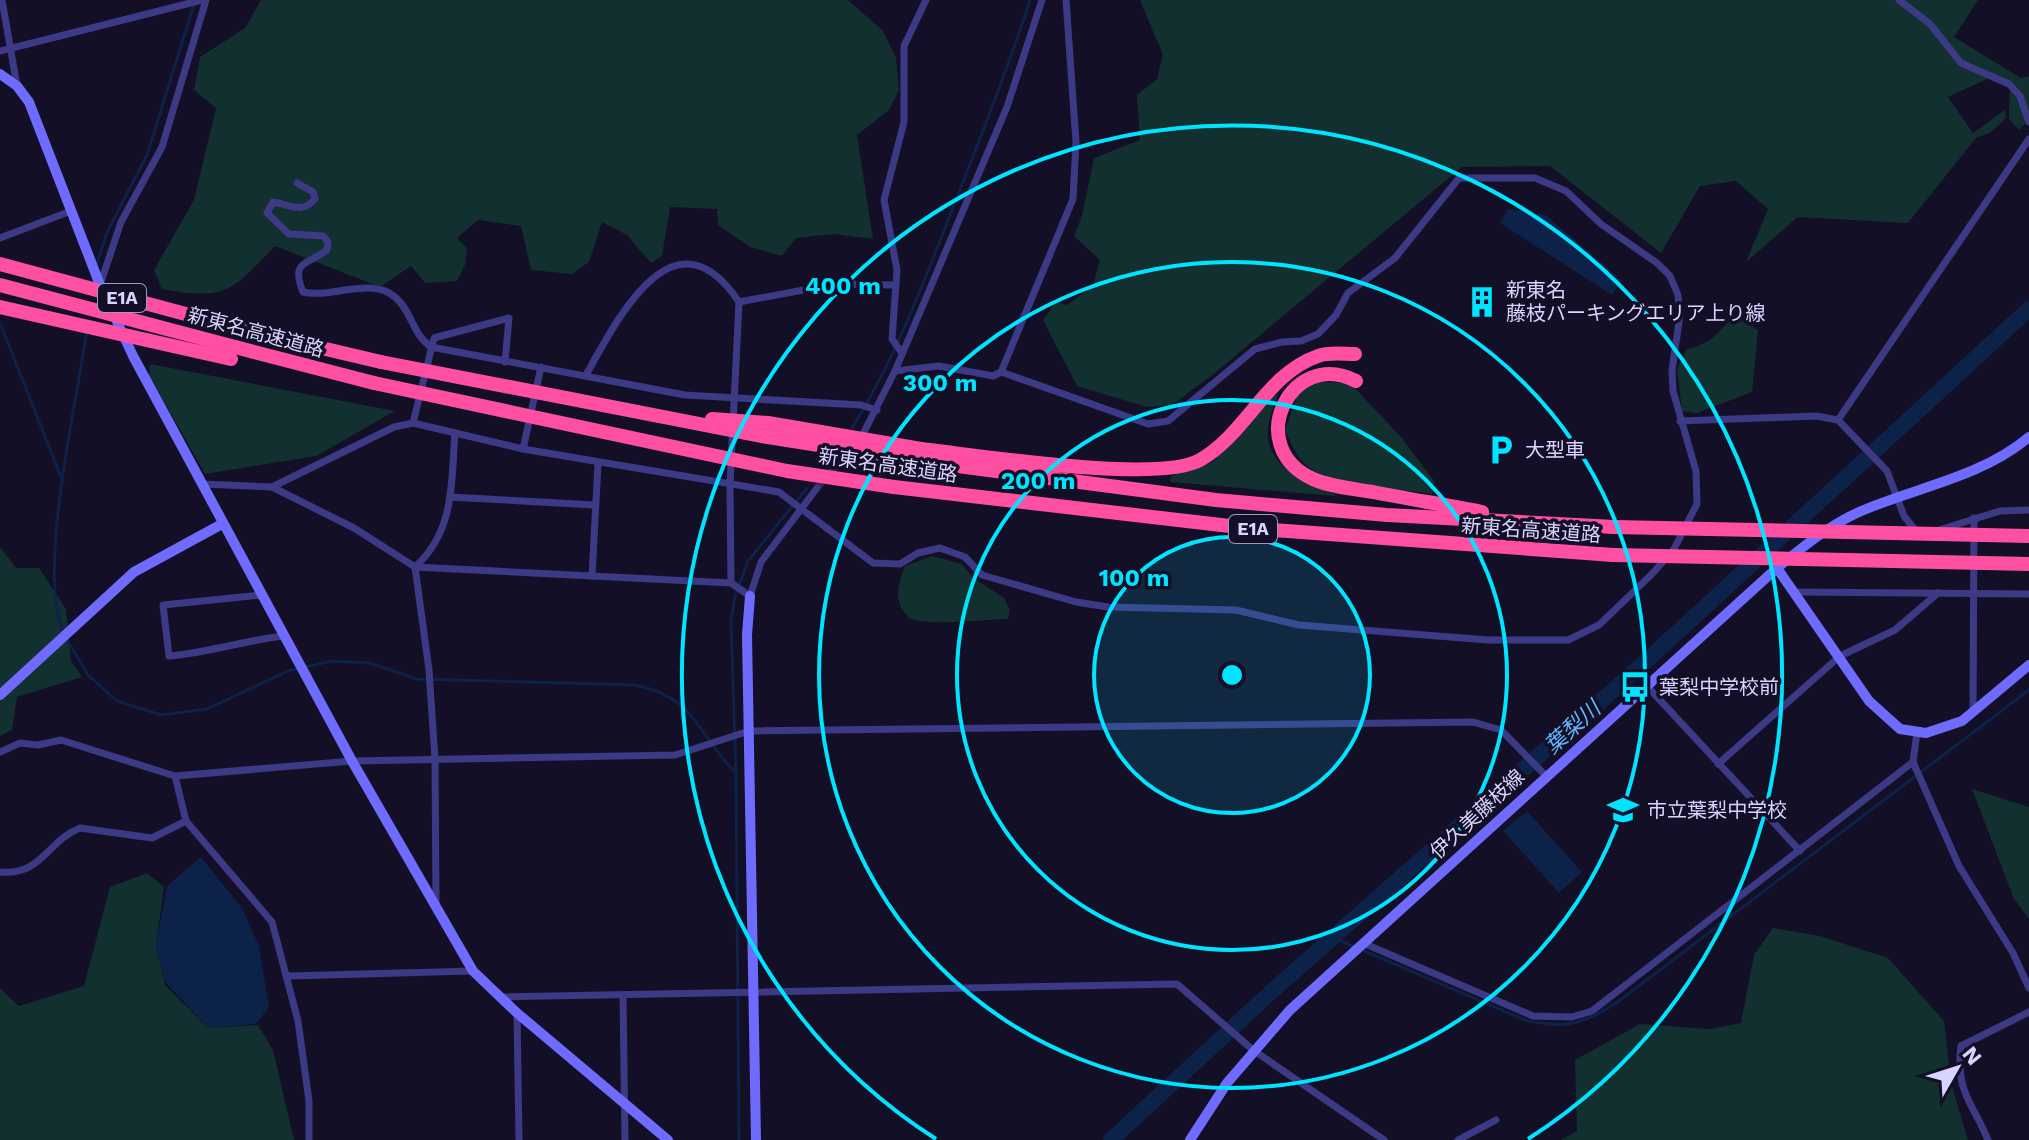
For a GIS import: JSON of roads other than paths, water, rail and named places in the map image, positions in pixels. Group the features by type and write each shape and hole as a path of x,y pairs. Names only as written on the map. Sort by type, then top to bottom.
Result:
{"highway":[{"name":"新東名高速道路","path":"0,264 245,330 381,362 632,412 1216,500 1387,515 1614,527 2029,536"},
{"name":"新東名高速道路","path":"0,285 233,353 303,365 730,460 894,487 1247,528 1613,555 2029,564"},
{"path":"0,307 233,353"},
{"path":"920,455 1075,466 1179,468 1199,460 1221,444 1285,373 1320,355 1355,354"},
{"path":"1356,381 1343,374 1317,375 1294,387 1280,413 1276,436 1283,454 1294,467 1313,479 1342,487 1533,522"}],"street":[{"path":"2,0 17,86"},
{"path":"0,51 204,0 162,147 121,222 100,285"},
{"path":"902,353 892,339 897,270 884,200 904,122 904,46 926,0"},
{"path":"863,434 895,371 1007,107 1042,0"},
{"path":"895,371 939,366 993,376 1001,372 1073,199 1076,142 1066,0"},
{"path":"1899,0 1930,24 1961,63 2009,84 2020,96 2029,122"},
{"path":"0,74 17,86 29,102 100,285 222,524 352,761 473,971 517,1013 668,1140"},
{"path":"1838,420 2029,139"},
{"path":"272,487 394,427 413,423 598,464 779,492 873,563 893,566 928,549 952,550 965,557 982,575 1076,602 1236,610 1299,625 1555,643 1599,625 1652,574 1674,549 1689,523 1698,489 1690,446 1680,421 1672,370 1680,315 1670,276 1657,263 1601,224 1566,191 1535,178 1459,178 1395,258 1348,293 1325,329 1301,341 1255,349 1168,421 1148,424 1133,420 1001,372"},
{"path":"297,183 313,192 315,199 310,205 290,210 273,202 267,213 289,234 323,236 328,242 327,250 304,262 299,269 303,292 314,294 364,288 390,293 399,299 418,338 431,347 685,395 861,405 877,410"},
{"path":"0,238 71,211"},
{"path":"586,375 631,297 659,273 690,263 703,265 729,287 739,302 730,485 731,583"},
{"path":"739,302 835,284 894,285"},
{"path":"413,423 434,338 509,318 505,362"},
{"path":"523,449 541,367"},
{"path":"1680,421 1816,416 1838,420 1881,463 1899,497 1910,528 1919,533 1941,530 2000,511 2029,510"},
{"path":"415,567 429,554 443,531 450,497 455,433"},
{"name":"伊久美藤枝線","path":"1190,1140 1250,1047 1545,775 1777,568 1825,530 1899,497 1984,467 2029,437"},
{"path":"592,576 598,464"},
{"path":"201,484 272,487 354,528 415,567 731,583 750,596"},
{"path":"756,1140 749,731 750,596 761,562 817,488"},
{"path":"450,497 595,505"},
{"path":"1973,713 1974,518"},
{"path":"0,695 134,572 222,524"},
{"path":"415,567 429,670 435,759 436,909"},
{"path":"1777,568 1882,716 1900,729 1917,732 1939,730 1973,713 2029,665"},
{"path":"1796,592 2029,594"},
{"path":"1718,764 1840,656 1895,630 1938,593"},
{"path":"261,595 163,605 169,656 197,654 255,639 284,636"},
{"path":"1646,685 1800,851"},
{"path":"0,752 20,743 38,745 61,740 175,776 352,761 675,755 749,731 1473,722 1501,730 1518,743 1545,775"},
{"path":"1917,732 1913,762 1959,866 2013,953 2029,988"},
{"path":"1363,943 1533,1016 1572,1017 1592,1011 1913,762"},
{"path":"175,776 186,821 272,922 289,976 309,1101 309,1140"},
{"path":"0,872 29,870 71,832 80,828 152,838 186,821"},
{"path":"289,976 473,971"},
{"path":"500,997 1177,984 1250,1047 1384,1140"},
{"path":"623,995 625,1140"},
{"path":"1988,1140 1968,1106 1958,1066 1961,1046 2029,1012"},
{"path":"517,1013 519,1140"},
{"path":"1458,1140 1496,1120"}],"water":[{"path":"1508,209 1546,215 1622,281 1612,295 1500,223"},
{"path":"1527,811 1582,872 1559,893 1503,831"},
{"path":"201,857 242,908 259,946 269,1007 256,1024 208,1028 165,982 156,945 167,886"}],"waterway":[{"path":"852,428 883,372 923,284 996,98 1030,0"},
{"path":"96,267 107,232 147,155 195,1"},
{"name":"葉梨川","path":"1111,1140 1270,993 1645,662 2029,309"},
{"path":"0,323 63,482"},
{"path":"63,631 56,603 54,568 57,527 87,330"},
{"path":"739,1140 736,773 731,621 735,596 748,561 807,488"},
{"path":"66,638 88,675 117,701 161,715 207,709 288,671 332,661 370,663 417,679 635,685 671,698 683,708 736,773"},
{"path":"1334,938 1525,1020 1551,1024 1582,1021 1615,1004 2029,690"}],"tunnel":[{"path":"817,488 849,450"}],"place":[{"name":"新東名 藤枝パーキングエリア上り線","path":"1482,302"},
{"name":"大型車","path":"1501,450"},
{"name":"葉梨中学校前","path":"1635,687"},
{"name":"市立葉梨中学校","path":"1623,810"}]}
